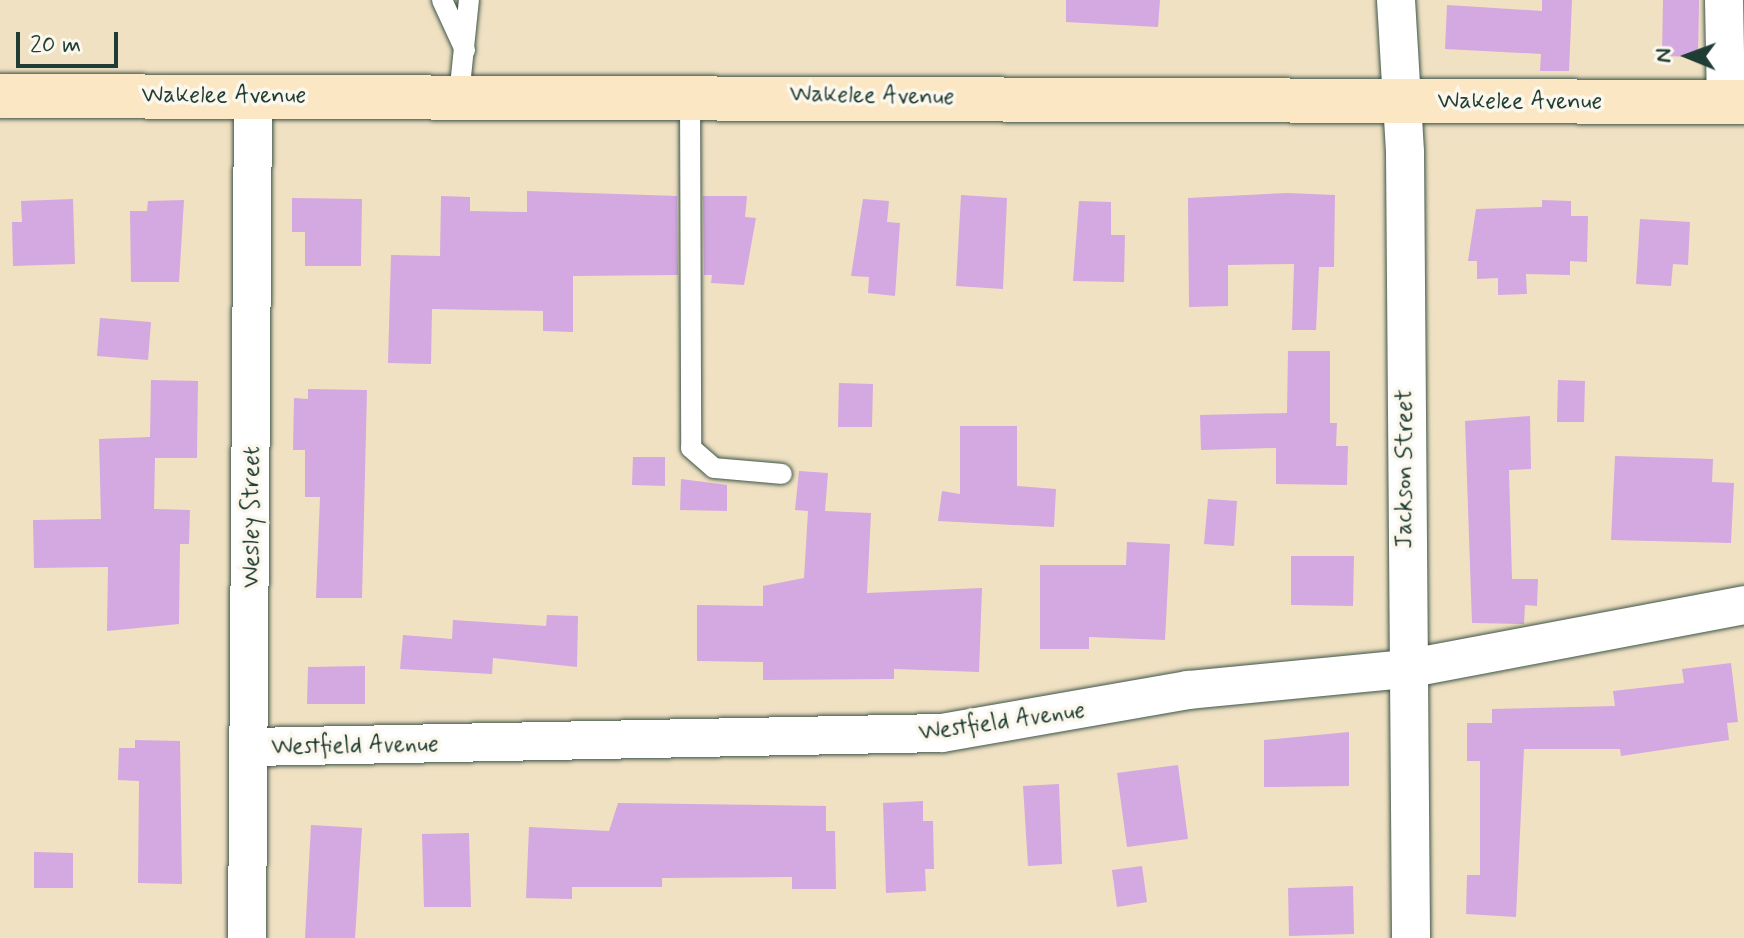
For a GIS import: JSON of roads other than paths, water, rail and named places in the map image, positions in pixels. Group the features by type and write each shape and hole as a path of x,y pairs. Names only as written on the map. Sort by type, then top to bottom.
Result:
{"main road":[{"name":"Wakelee Avenue","path":"0,96 690,95 1735,103"}],"street":[{"name":"Jackson Street","path":"1396,0 1411,938"},
{"path":"1724,0 1735,103"},
{"name":"Wesley Street","path":"247,938 251,747 253,96"},
{"name":"Westfield Avenue","path":"251,747 866,739 1028,721 1188,690 1406,669 1744,605"}],"lane":[{"path":"442,0 465,50"},
{"path":"459,96 469,0"},
{"path":"690,95 691,448 714,468 782,474"}]}
